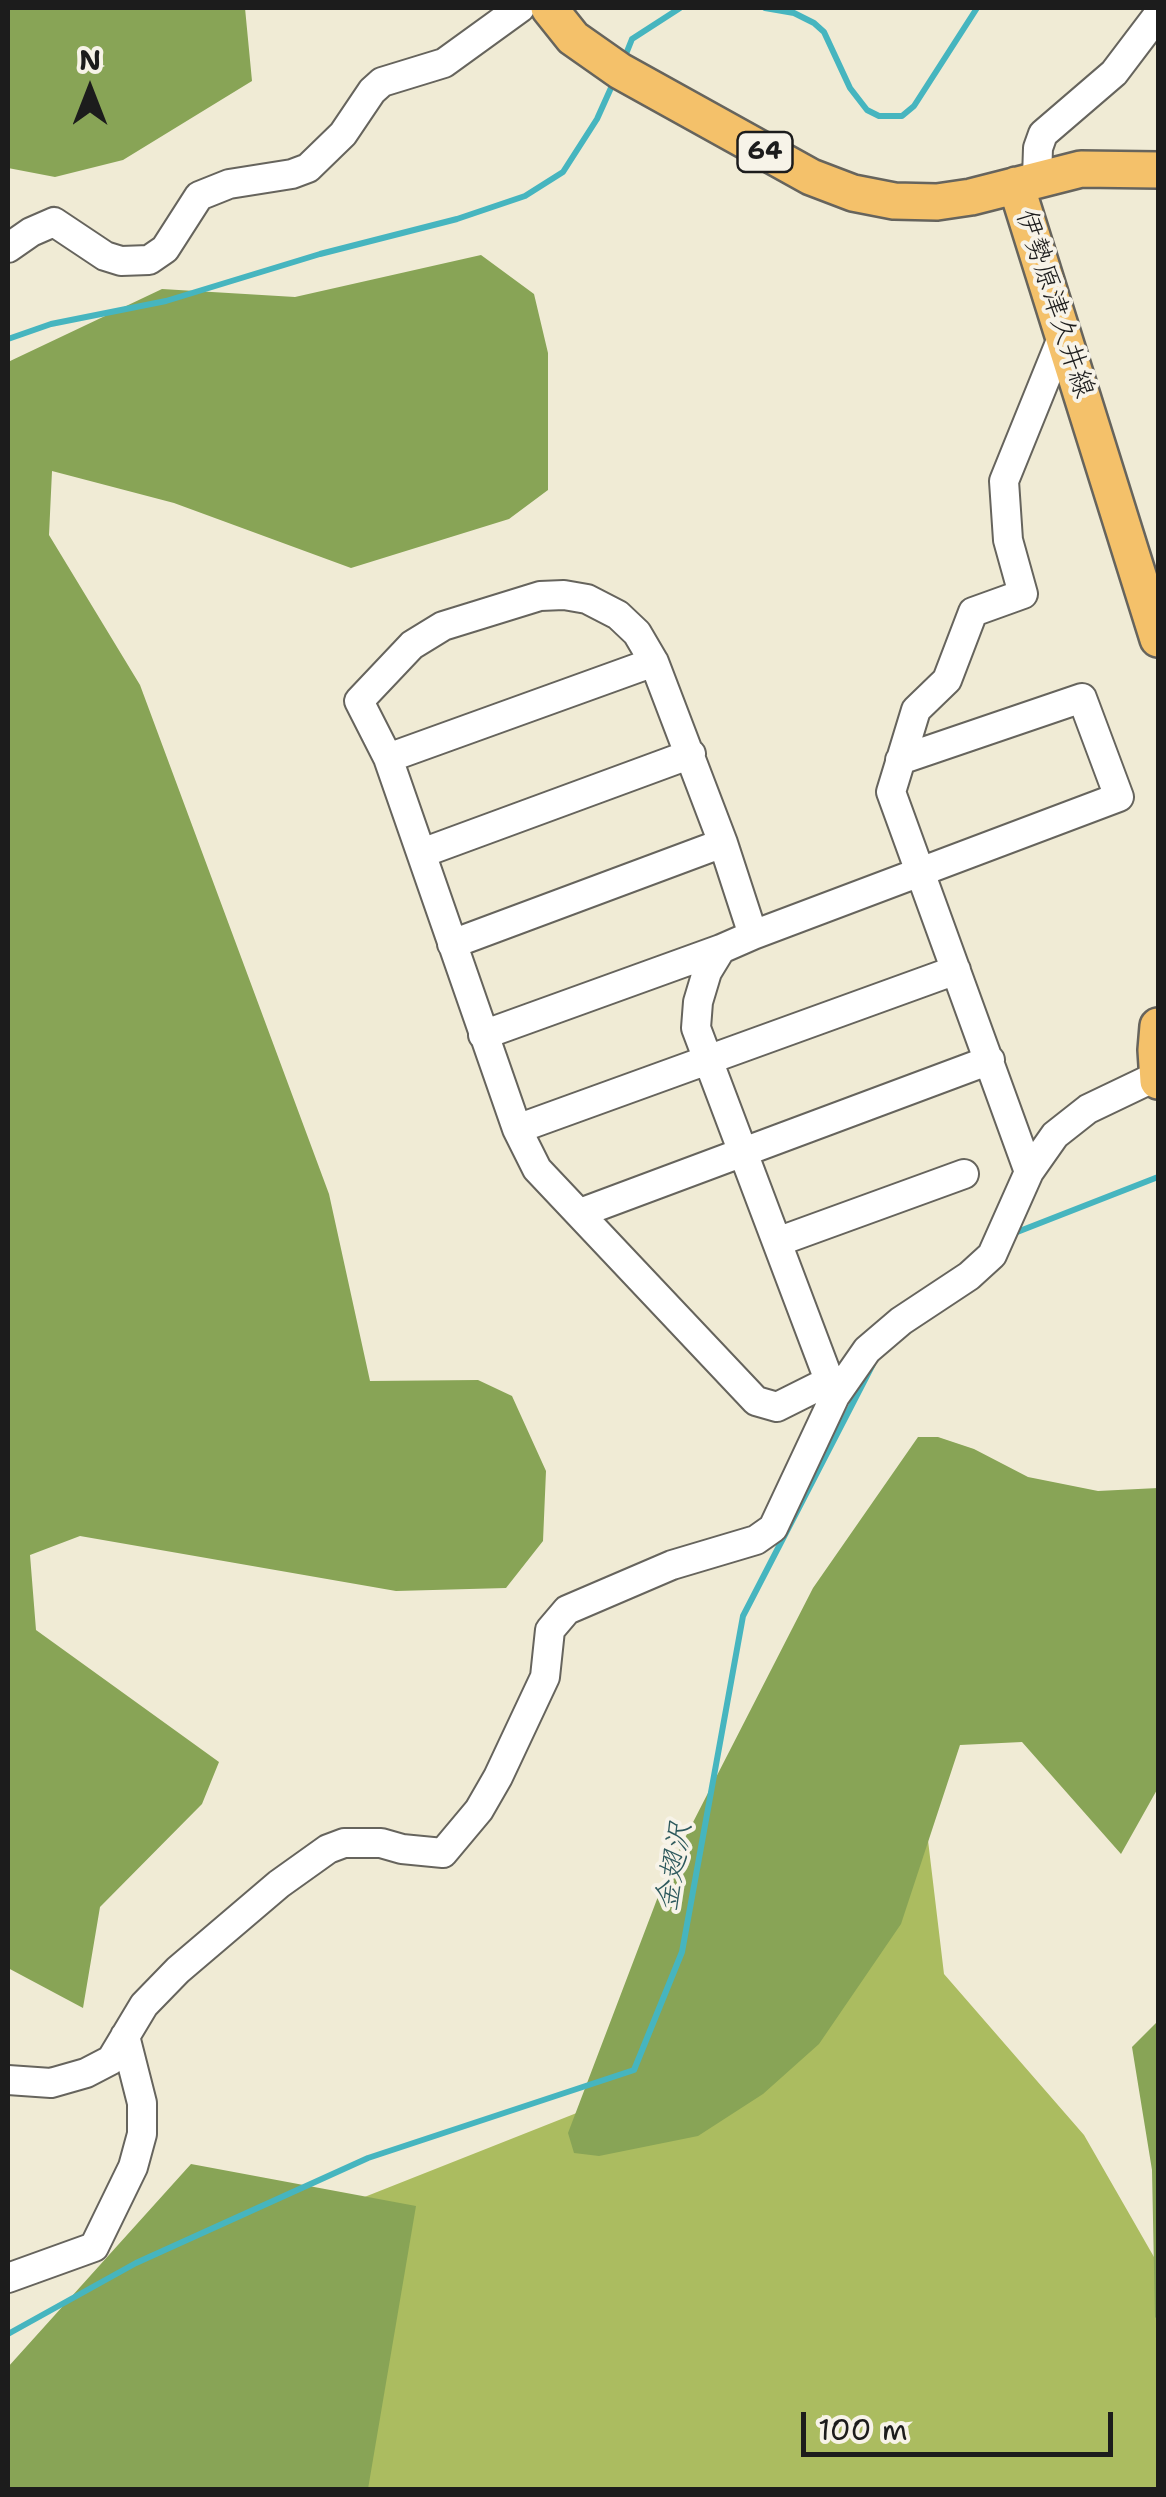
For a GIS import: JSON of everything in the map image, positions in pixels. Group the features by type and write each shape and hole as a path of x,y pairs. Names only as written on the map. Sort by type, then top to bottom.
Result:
{"main road":[{"name":"伊勢原津久井線","path":"549,8 573,38 602,60 796,170 835,188 872,198 915,203 958,200 1027,181 1064,333 1158,639"},
{"path":"1027,181 1081,170 1158,170"},
{"path":"1158,1027 1158,1078"}],"street":[{"path":"8,248 54,222 105,256 121,261 149,260 164,249 200,196 230,184 308,168 343,134 382,82 444,63 520,8"},
{"path":"1027,181 1043,134 1114,73 1158,14"},
{"path":"1029,1172 892,792 916,710 947,680 973,612 1023,594 1008,540 1004,481 1064,333"},
{"path":"753,935 724,842 654,662 637,634 618,615 587,599 564,594 540,596 444,626 412,645 360,701 388,758 517,1130 537,1168 756,1401 777,1407 832,1388"},
{"path":"388,758 654,662"},
{"path":"483,1035 721,950 1119,797 1082,698 900,760"},
{"path":"422,853 691,754"},
{"path":"452,944 724,842"},
{"path":"721,950 707,972 698,1002 696,1028 832,1388"},
{"path":"517,1130 956,970"},
{"path":"580,1213 990,1060"},
{"path":"8,2080 51,2083 86,2074 111,2060 144,2005 178,1970 279,1884 328,1849 344,1843 381,1843 443,1852 478,1810 498,1776 545,1677 550,1630 566,1610 672,1566 756,1540 774,1528 832,1388 900,1321 969,1276 992,1254 1029,1172 1055,1134 1088,1108 1158,1078"},
{"path":"776,1242 964,1174"},
{"path":"8,2278 94,2247 125,2183 142,2134 142,2102 125,2036"}],"green space":[{"path":"8,8 245,8 252,81 123,160 55,177 8,168"},
{"path":"481,255 534,294 548,353 548,490 509,519 351,568 174,503 52,471 49,535 140,685 329,1194 370,1381 478,1380 512,1396 546,1471 543,1541 506,1588 396,1591 80,1536 30,1555 36,1630 219,1762 202,1804 100,1907 83,2008 8,1968 8,362 162,289 295,297"},
{"path":"918,1437 938,1437 974,1449 1028,1477 1098,1491 1158,1488 1158,1788 1121,1854 1022,1742 960,1745 901,1924 819,2044 763,2094 698,2136 599,2156 574,2153 568,2133 667,1873 813,1588"},
{"path":"916,1740 944,1974 1084,2135 1158,2264 1158,2489 8,2490 319,2215 660,2080"},
{"path":"1158,2021 1155,2318 1152,2170 1132,2047"},
{"path":"191,2164 416,2206 368,2489 8,2489 8,2367"}],"waterway":[{"path":"624,59 632,39 680,8"},
{"path":"765,8 794,13 824,32 850,88 867,110 879,116 902,116 914,106 977,8"},
{"path":"8,339 51,324 166,301 525,196 563,172 597,119 615,79"},
{"name":"金翅沢","path":"1012,1234 1158,1177"},
{"name":"金翅沢","path":"8,2334 136,2263 368,2158 634,2070 682,1952 743,1616 873,1364"}]}
